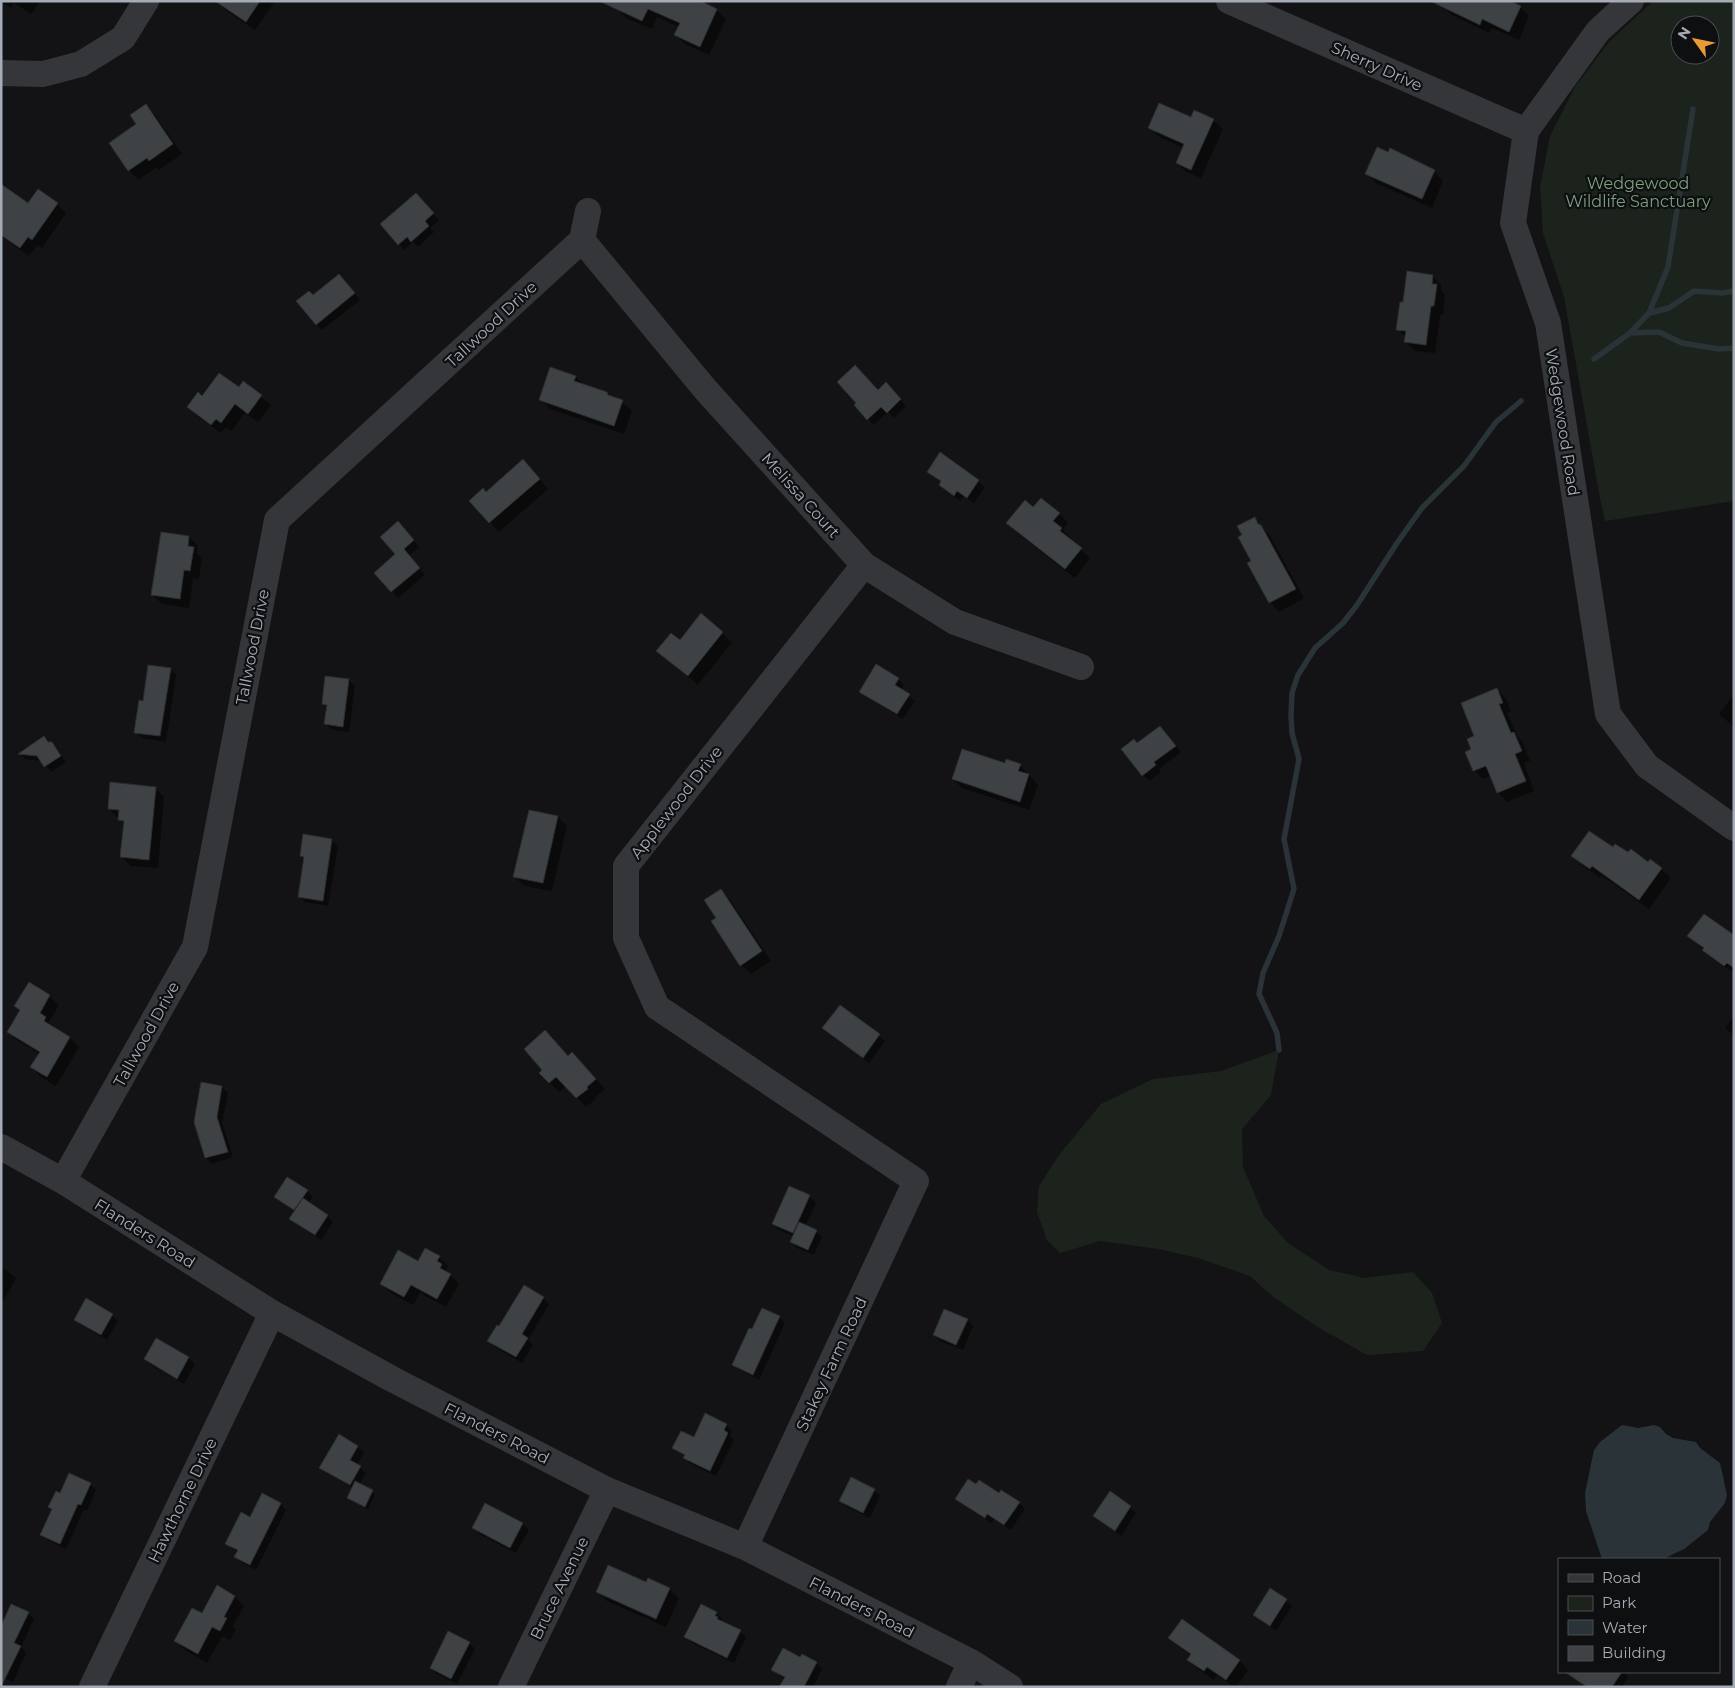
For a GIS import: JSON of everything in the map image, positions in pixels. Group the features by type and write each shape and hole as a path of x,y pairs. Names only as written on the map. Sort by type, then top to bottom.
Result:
{"street":[{"path":"1,73 43,74 81,64 123,38 146,1"},
{"name":"Sherry Drive","path":"1229,1 1526,132"},
{"name":"Wedgewood Road","path":"1630,1 1598,32 1526,132 1514,222 1548,322 1608,714 1647,766 1734,828"},
{"path":"582,240 588,211"},
{"name":"Melissa Court","path":"582,240 705,389 864,565 955,622 1081,668"},
{"name":"Tallwood Drive","path":"63,1181 194,948 277,520 582,240"},
{"name":"Applewood Drive","path":"864,565 626,866 626,938 657,1008 916,1181"},
{"name":"Flanders Road","path":"1,1146 63,1181 272,1313 392,1379 607,1490 745,1548 971,1662 1010,1687"},
{"name":"Stakey Farm Road","path":"745,1548 916,1181"},
{"name":"Hawthorne Drive","path":"92,1687 272,1313"},
{"name":"Bruce Avenue","path":"511,1687 607,1490"},
{"path":"959,1687 971,1662"}],"green space":[{"name":"Wedgewood Wildlife Sanctuary","path":"1653,1 1734,1 1734,501 1605,521 1564,297 1543,233 1540,187 1550,136 1575,87 1609,42"},
{"path":"1279,1050 1271,1095 1242,1129 1243,1167 1264,1216 1288,1243 1329,1270 1364,1278 1413,1272 1432,1293 1442,1323 1423,1351 1367,1355 1316,1326 1272,1296 1250,1276 1198,1258 1158,1249 1100,1241 1060,1253 1047,1240 1037,1212 1039,1186 1059,1155 1101,1104 1153,1079 1221,1071"}],"water":[{"path":"1622,1425 1638,1428 1654,1425 1660,1427 1673,1438 1696,1442 1700,1448 1720,1463 1727,1495 1725,1503 1710,1522 1708,1530 1684,1549 1665,1558 1602,1558 1586,1511 1585,1493 1594,1450 1600,1442"}],"building":[{"path":"215,1 260,1 246,22"},
{"path":"599,1 701,1 717,9 700,47 674,35 680,23 648,9 642,21"},
{"path":"1430,1 1510,1 1521,6 1509,32 1482,19 1480,25"},
{"path":"1159,103 1191,117 1194,110 1214,119 1191,170 1176,163 1184,144 1148,128"},
{"path":"146,104 173,144 149,161 147,158 128,171 109,143 136,124 130,115"},
{"path":"1377,147 1388,152 1390,148 1435,170 1422,199 1365,174"},
{"path":"1,184 28,203 38,189 58,203 32,240 28,237 20,248 1,235"},
{"path":"416,193 434,213 425,221 429,226 411,242 407,237 398,245 380,224"},
{"path":"1407,271 1433,275 1432,284 1437,284 1434,306 1431,306 1426,345 1404,342 1406,331 1396,330 1400,302 1403,302"},
{"path":"339,274 355,293 316,325 296,301 309,291 313,295"},
{"path":"855,365 878,390 886,382 901,399 887,413 881,407 867,420 854,405 856,403 837,382"},
{"path":"550,367 576,376 574,381 607,392 608,395 623,400 614,426 539,400"},
{"path":"219,373 239,387 243,381 262,395 248,414 235,404 221,423 216,419 211,425 187,407 198,392 202,396"},
{"path":"940,452 979,480 967,498 957,491 954,496 939,485 941,481 927,472"},
{"path":"523,459 540,479 489,523 469,501 483,488 486,492"},
{"path":"1041,498 1060,513 1053,521 1062,528 1060,531 1082,548 1065,569 1006,523 1025,500 1033,507"},
{"path":"1255,517 1296,589 1269,603 1247,563 1251,561 1238,537 1242,535 1237,526"},
{"path":"398,521 414,540 404,549 420,568 391,592 374,573 395,554 380,537"},
{"path":"161,532 189,536 188,546 194,547 190,571 184,570 180,599 151,595"},
{"path":"701,613 723,632 688,676 656,651 671,633 680,640"},
{"path":"876,664 899,678 895,685 910,694 897,714 859,692"},
{"path":"148,665 171,668 160,736 134,733 139,700 143,701"},
{"path":"325,676 349,679 343,727 324,724 327,705 322,704"},
{"path":"1497,688 1503,703 1499,704 1511,733 1514,732 1522,751 1515,754 1526,781 1497,793 1486,766 1473,771 1465,752 1471,749 1467,739 1474,736 1461,703"},
{"path":"1160,726 1176,746 1154,762 1156,765 1142,776 1121,749 1134,739 1137,743"},
{"path":"44,736 48,742 52,742 61,756 44,767 37,756 18,754"},
{"path":"962,749 1005,763 1006,759 1021,764 1018,771 1029,774 1020,802 952,779"},
{"path":"110,782 156,787 149,860 120,857 124,821 118,820 119,810 108,809"},
{"path":"529,810 558,816 543,883 513,877"},
{"path":"1589,831 1613,847 1615,844 1628,852 1631,849 1648,862 1650,859 1662,868 1639,900 1592,866 1590,869 1571,856"},
{"path":"303,834 332,839 323,901 298,897 304,857 300,856"},
{"path":"721,889 762,951 740,966 711,921 716,918 704,900"},
{"path":"1704,914 1734,935 1734,968 1727,963 1724,966 1687,936"},
{"path":"29,982 50,995 40,1013 46,1017 44,1021 70,1037 47,1077 30,1067 40,1052 7,1032 20,1010 14,1006"},
{"path":"840,1005 880,1034 863,1058 822,1028"},
{"path":"545,1030 568,1056 572,1052 596,1079 587,1087 588,1089 576,1098 556,1077 549,1083 539,1073 542,1070 524,1049"},
{"path":"201,1082 222,1086 217,1117 228,1152 205,1158 194,1122"},
{"path":"287,1177 308,1190 294,1210 274,1197"},
{"path":"789,1186 810,1195 793,1233 772,1224"},
{"path":"303,1198 328,1215 315,1235 289,1219"},
{"path":"799,1222 817,1230 808,1250 790,1242"},
{"path":"425,1248 440,1256 437,1261 442,1264 440,1268 451,1274 437,1299 411,1285 404,1297 380,1284 398,1250 418,1261"},
{"path":"524,1285 544,1297 522,1334 528,1338 516,1357 487,1341 497,1325 499,1326"},
{"path":"86,1298 113,1314 101,1335 74,1320"},
{"path":"762,1308 780,1316 753,1375 732,1365 749,1328 752,1329"},
{"path":"944,1309 968,1319 956,1345 933,1335"},
{"path":"156,1338 189,1357 177,1379 144,1359"},
{"path":"705,1413 727,1424 724,1430 728,1433 710,1471 683,1458 685,1455 672,1448 681,1431 694,1437"},
{"path":"339,1434 358,1446 350,1460 361,1466 350,1485 319,1468"},
{"path":"69,1473 91,1483 81,1505 78,1504 60,1544 40,1535 52,1509 48,1507 56,1491 60,1493"},
{"path":"851,1477 875,1489 863,1513 839,1501"},
{"path":"968,1479 976,1484 979,1480 999,1493 1001,1490 1020,1502 1004,1525 987,1514 985,1518 955,1499"},
{"path":"355,1481 373,1490 365,1507 347,1498"},
{"path":"1110,1491 1131,1506 1115,1531 1093,1516"},
{"path":"262,1493 281,1503 250,1565 234,1557 238,1550 225,1544 241,1512 250,1517"},
{"path":"485,1503 523,1523 510,1548 472,1528"},
{"path":"608,1565 646,1582 648,1578 670,1588 656,1619 596,1592"},
{"path":"217,1585 235,1596 224,1617 227,1618 220,1631 212,1627 198,1654 174,1641 192,1608 202,1613"},
{"path":"1270,1588 1287,1599 1270,1626 1253,1615"},
{"path":"11,1604 29,1612 14,1643 21,1646 1,1687 1,1626"},
{"path":"701,1604 717,1612 715,1616 718,1617 717,1619 741,1630 727,1658 684,1637"},
{"path":"1182,1619 1240,1660 1226,1680 1207,1667 1204,1671 1187,1660 1191,1654 1168,1638"},
{"path":"448,1631 470,1642 451,1679 430,1668"},
{"path":"783,1648 800,1657 802,1654 817,1662 804,1687 779,1687 785,1677 771,1670"},
{"path":"1566,1673 1621,1673 1612,1687 1587,1687"}],"waterway":[{"path":"1594,359 1630,333 1649,313 1668,267 1693,109"},
{"path":"1649,313 1669,308 1694,291 1722,293 1734,291"},
{"path":"1630,333 1659,332 1682,343 1719,349 1734,348"},
{"path":"1279,1050 1277,1033 1259,994 1263,973 1279,936 1294,889 1284,839 1299,759 1292,733 1291,715 1292,693 1298,675 1315,648 1343,623 1357,605 1422,508 1464,466 1496,422 1521,401"}]}
